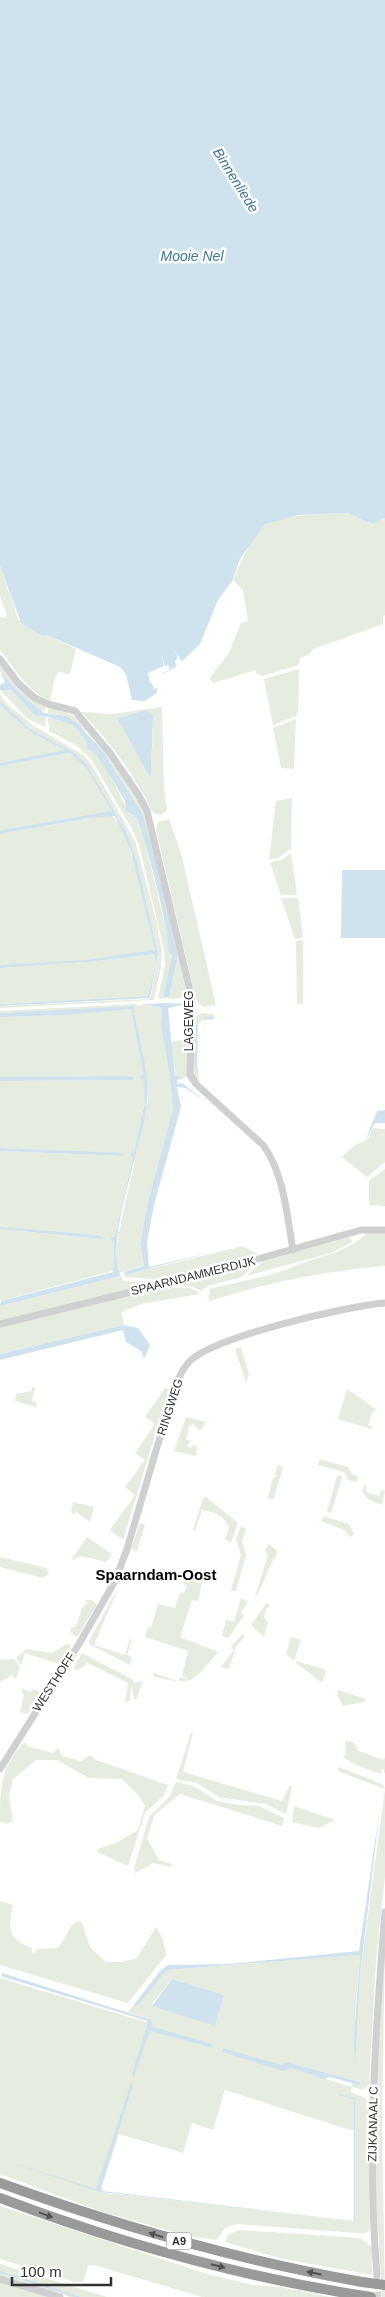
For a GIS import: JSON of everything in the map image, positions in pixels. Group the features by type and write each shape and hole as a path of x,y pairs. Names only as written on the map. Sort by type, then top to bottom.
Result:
{"highway":[{"name":"A9","path":"0,2183 72,2209 168,2238 269,2263 385,2285"},
{"name":"A9","path":"0,2198 64,2221 169,2253 262,2276 367,2296"}],"street":[{"name":"LAGEWEG","path":"0,659 19,684 36,698 48,704 75,711 102,744 138,794 150,822 192,999 190,1075 196,1084 263,1145 272,1156 293,1250"},
{"name":"SPAARNDAMMERDIJK","path":"0,1324 293,1250 361,1230 385,1230"},
{"name":"RINGWEG","path":"79,1644 103,1604 120,1567 176,1386 189,1361 209,1350 272,1328 349,1307 385,1303"},
{"name":"WESTHOFF","path":"0,1769 79,1644"},
{"name":"ZIJKANAAL C","path":"377,2276 372,2118 376,2022 385,1912"},
{"path":"0,2278 60,2297"}],"shaded area":[{"path":"347,513 373,524 385,518 385,615 383,616 383,624 313,649 310,654 300,658 299,665 262,676 257,674 255,670 214,683 209,679 229,653 241,623 248,621 243,590 233,580 247,549 257,533 266,524 275,520 295,516"},
{"path":"0,566 19,622 44,637 47,635 76,649 70,674 59,672 55,677 50,701 28,685 0,650 0,617 6,618 7,615 0,597"},
{"path":"0,664 36,701 45,707 45,710 42,711 22,695 0,671"},
{"path":"299,669 298,711 296,716 273,725 264,679"},
{"path":"0,690 11,690 35,716 46,717 45,727 28,719"},
{"path":"0,695 8,705 34,726 85,756 135,841 155,916 162,951 161,967 154,1000 0,1008 0,1006 148,999 151,997 158,954 138,865 127,833 86,763 73,752 29,728 0,701"},
{"path":"0,705 29,731 63,748 64,751 0,763"},
{"path":"162,707 164,788 167,810 161,815 153,813 121,760 81,712 111,714","holes":["142,711 153,729 151,775 149,776 117,718"]},
{"path":"48,708 70,715 87,728 118,767 143,811 148,823 188,997 169,999 178,956 141,811 102,750 86,731 67,716 48,713"},
{"path":"48,717 73,725 77,729 86,741 87,748 96,755 112,779 129,813 136,818 144,837 172,955 163,997 166,999 158,998 165,964 164,950 139,845 132,829 91,759 76,745 49,731"},
{"path":"296,719 294,769 281,768 273,728"},
{"path":"70,753 87,769 111,808 111,813 0,831 0,766"},
{"path":"292,798 291,849 278,858 269,860 276,801"},
{"path":"110,815 117,821 132,855 145,900 155,951 77,961 0,965 0,834"},
{"path":"169,819 181,853 216,1005 203,1007 197,1001 193,987 156,830 158,822"},
{"path":"291,853 297,895 281,895 270,863 283,859"},
{"path":"281,898 298,898 303,937 295,939"},
{"path":"303,940 303,1004 297,1004 296,941"},
{"path":"155,955 156,963 148,996 0,1004 0,968 88,962"},
{"path":"166,1003 145,1006 162,1008 161,1026 173,1109 148,1201 140,1243 144,1266 119,1273 116,1264 118,1237 148,1100 134,1011 136,1007 0,1013 0,1011 135,1004 140,1006 142,1004"},
{"path":"131,1009 143,1074 140,1079 143,1080 146,1097 134,1151 129,1154 133,1157 115,1236 111,1237 114,1242 113,1271 0,1301 0,1229 101,1239 105,1237 0,1227 0,1151 123,1156 123,1154 0,1148 0,1081 134,1080 116,1076 0,1077 0,1017 63,1015"},
{"path":"202,1013 214,1014 214,1017 206,1017 196,1024 194,1064 199,1080 197,1081 193,1074 194,1023 197,1016"},
{"path":"187,1039 187,1077 176,1077 171,1042"},
{"path":"373,1128 385,1129 385,1162 367,1177 342,1157 355,1145 367,1140"},
{"path":"385,1169 385,1206 369,1205 369,1181"},
{"path":"367,1233 385,1233 385,1266 296,1278 210,1301 208,1296 210,1295 209,1289 277,1272 334,1253 351,1245"},
{"path":"349,1237 353,1242 331,1253 246,1276 264,1261"},
{"path":"243,1246 258,1255 169,1280 124,1277 125,1275"},
{"path":"257,1262 242,1277 207,1286 201,1291 192,1286 174,1285"},
{"path":"121,1276 124,1281 159,1282 0,1321 0,1306"},
{"path":"162,1288 191,1288 200,1294 141,1304 121,1312 124,1325 0,1354 0,1327"},
{"path":"241,1347 249,1374 246,1383 235,1349"},
{"path":"32,1387 35,1387 32,1401 37,1403 36,1407 15,1401 16,1394 32,1391"},
{"path":"165,1388 169,1390 123,1540 110,1530 135,1495 125,1487 145,1460 135,1453 155,1424 145,1417"},
{"path":"347,1389 377,1410 373,1411 368,1425 373,1427 371,1429 338,1419"},
{"path":"186,1417 206,1422 200,1431 193,1424 189,1426 186,1440 191,1441 187,1445 191,1449 192,1445 197,1446 196,1456 174,1451"},
{"path":"320,1459 348,1467 352,1474 358,1476 357,1482 348,1480 344,1472 318,1465"},
{"path":"278,1464 283,1468 273,1500 268,1498 273,1478 277,1476 275,1475"},
{"path":"341,1475 342,1478 331,1513 327,1512 337,1476"},
{"path":"364,1485 367,1486 366,1492 379,1496 381,1490 385,1491 382,1505 368,1499 362,1492"},
{"path":"206,1497 238,1523 231,1542 225,1540 229,1527 227,1523 215,1513 202,1510 195,1531 193,1530 203,1498"},
{"path":"73,1502 94,1507 90,1522 76,1512 74,1515 71,1512"},
{"path":"324,1516 349,1524 354,1534 350,1537 344,1530 321,1521"},
{"path":"140,1523 145,1525 137,1551 131,1549"},
{"path":"241,1526 246,1529 242,1541 246,1555 236,1591 231,1590 241,1555 236,1539"},
{"path":"87,1537 112,1554 106,1562 81,1556 71,1560"},
{"path":"268,1544 276,1550 277,1554 254,1600 268,1555 265,1551"},
{"path":"0,1557 46,1568 49,1574 43,1578 0,1567"},
{"path":"195,1570 204,1573 199,1597 198,1601 192,1600 180,1637 218,1652 197,1676 189,1680 182,1675 188,1651 145,1637 148,1627 151,1628 158,1604 175,1608 180,1593 184,1593 187,1586 183,1584 187,1574"},
{"path":"119,1586 94,1645 125,1655 130,1639 132,1640 127,1655 132,1657 130,1665 89,1644"},
{"path":"241,1598 248,1602 241,1612 244,1616 228,1638 222,1636 226,1620 234,1622"},
{"path":"85,1600 92,1600 97,1605 77,1637 71,1633 71,1628 76,1626 83,1606 87,1604"},
{"path":"267,1602 270,1606 266,1610 264,1617 268,1622 264,1637 251,1625"},
{"path":"243,1634 245,1636 236,1647 229,1669 221,1667 234,1650 231,1646"},
{"path":"291,1637 301,1640 294,1661 286,1654"},
{"path":"67,1644 71,1646 59,1664 25,1653 21,1665 16,1658 27,1649 52,1653"},
{"path":"82,1653 132,1679 135,1683 143,1681 136,1700 134,1699 131,1684 130,1700 125,1703 128,1683 88,1663 78,1670 73,1669"},
{"path":"14,1659 20,1667 16,1679 12,1675 0,1682 0,1660"},
{"path":"296,1661 326,1670 323,1681 321,1682 296,1663"},
{"path":"154,1673 178,1681 166,1679 153,1676"},
{"path":"180,1677 189,1680 184,1681 178,1681"},
{"path":"21,1689 31,1692 33,1689 41,1692 28,1714 20,1712 24,1695"},
{"path":"338,1690 366,1699 364,1702 343,1706 337,1694"},
{"path":"193,1732 183,1772 282,1801 290,1785 292,1787 286,1814 266,1804 219,1797 197,1783 176,1779 191,1733"},
{"path":"345,1741 353,1743 358,1751 384,1760 385,1757 385,1774 383,1769 381,1769 382,1774 361,1767 343,1757 346,1753"},
{"path":"25,1742 27,1746 53,1753 58,1748 62,1756 81,1761 90,1755 96,1760 168,1785 164,1795 145,1813 128,1866 97,1852 98,1849 116,1843 138,1830 145,1806 139,1796 122,1779 89,1778 57,1760 36,1760 13,1779 9,1796 13,1821 9,1823 0,1822 0,1799 3,1778 11,1760"},
{"path":"339,1767 382,1784 385,1789 338,1771"},
{"path":"176,1782 193,1786 217,1801 259,1806 284,1818 282,1826 180,1794 155,1814 147,1838 159,1860 172,1864 171,1867 153,1863 135,1873 134,1868 149,1817 170,1796"},
{"path":"385,1789 385,1876 376,1961 369,2087 363,2090 352,2087 351,2092 369,2102 370,2229 366,2233 237,2224 225,2228 217,2240 188,2236 100,2211 0,2174 0,1978 152,2024 151,2020 128,2012 133,2006 138,2005 167,1970 358,1955 360,1956 355,2014 355,2070 360,1975","holes":["172,1979 224,1995 215,2026 152,2004","286,2062 360,2082 359,2084 352,2083 351,2087 282,2065","225,2090 350,2130 354,2130 354,2125 355,2221 106,2193 101,2189 119,2134 183,2153 192,2123 213,2130"]},
{"path":"294,1806 335,1820 319,1828 292,1822"},
{"path":"0,1901 13,1905 10,1920 11,1932 18,1941 32,1948 32,1953 35,1953 37,1949 57,1948 77,1921 82,1923 90,1947 106,1962 123,1962 137,1958 156,1927 163,1939 166,1955 128,2003 0,1965"},
{"path":"385,1945 382,2120 385,2297 382,2297 375,2179 375,2110"},
{"path":"0,2206 207,2274 253,2285 280,2287 330,2297 202,2297 94,2265 88,2266 83,2282 75,2282 0,2259"},
{"path":"238,2230 360,2238 372,2247 372,2275 283,2259 225,2242 228,2235"},
{"path":"0,2264 107,2297 70,2297 0,2276"},
{"path":"0,2281 53,2297 0,2297"}],"water":[{"name":"Mooie Nel","path":"0,0 385,0 385,518 373,524 347,513 298,515 265,524 240,559 232,581 218,600 200,644 174,669 158,675 157,693 144,701 132,700 126,674 120,667 47,635 44,637 19,622 20,620 0,566"},
{"path":"0,671 22,695 44,713 67,716 78,724 102,750 141,811 151,842 178,956 169,998 163,997 172,955 168,951 166,928 156,885 145,842 136,818 126,811 125,801 112,779 96,755 87,748 86,741 77,729 72,725 49,717 35,716 11,690 0,690 0,685 5,682"},
{"path":"0,701 29,728 73,752 86,763 127,833 138,865 158,954 150,998 0,1006 0,1004 148,996 156,963 154,954 88,962 0,968 0,965 85,960 155,950 131,851 115,816 91,818 0,834 0,831 7,829 112,811 87,769 70,753 0,766 0,763 65,750 29,731 0,705"},
{"path":"149,711 153,715 151,775 149,776 117,718"},
{"path":"342,870 385,870 385,938 341,938"},
{"path":"166,1003 188,1004 168,1008 175,1076 186,1078 178,1079 177,1084 182,1083 208,1103 186,1088 177,1087 181,1107 154,1205 147,1242 149,1267 216,1251 125,1275 124,1272 144,1266 140,1243 148,1201 173,1109 161,1026 162,1008 145,1005"},
{"path":"136,1006 134,1011 146,1068 148,1091 144,1120 126,1192 117,1241 117,1261 121,1276 0,1306 1,1301 113,1272 114,1242 110,1238 115,1236 133,1157 129,1154 134,1151 145,1102 143,1080 139,1079 143,1074 131,1009 66,1015 6,1017 0,1017 0,1013"},
{"path":"206,1017 214,1017 214,1019 202,1020 198,1024 197,1065 199,1080 194,1064 196,1024"},
{"path":"0,1077 133,1077 134,1080 0,1081"},
{"path":"385,1110 385,1123 375,1123 365,1142 377,1111"},
{"path":"0,1148 123,1153 123,1156 0,1151"},
{"path":"0,1227 96,1235 105,1238 0,1229"},
{"path":"124,1325 138,1328 150,1345 144,1359 141,1351 126,1342 123,1330 0,1360 0,1354"},
{"path":"380,1808 360,1975 355,2070 354,2037 360,1956 358,1955 167,1970 138,2005 133,2006 160,1971 168,1965 229,1964 359,1951"},
{"path":"2,1973 151,2020 153,2027 212,2044 214,2048 150,2031 134,2077 132,2074 148,2021 7,1978 1,1976"},
{"path":"172,1979 224,1995 215,2026 152,2006"},
{"path":"223,2048 281,2065 286,2062 360,2082 359,2085 330,2077 324,2079 291,2068 283,2071 222,2052"},
{"path":"131,2083 133,2085 101,2187 102,2191 331,2218 101,2192 0,2159 96,2189"},
{"path":"339,2094 355,2098 354,2221 354,2099 339,2095 337,2097"}],"pier":[{"path":"173,649 184,664 162,673 158,677 159,687 154,689 152,683 150,683 148,673 164,666 161,654 165,666 168,665 170,669 177,666 175,662 178,657"}],"waterway":[{"path":"0,2272 78,2297"}],"tunnel":[{"path":"377,2281 378,2297"}],"district":[{"name":"Spaarndam-Oost","path":"156,1575"}],"water label":[{"name":"Binnenliede","path":"236,180"}]}
